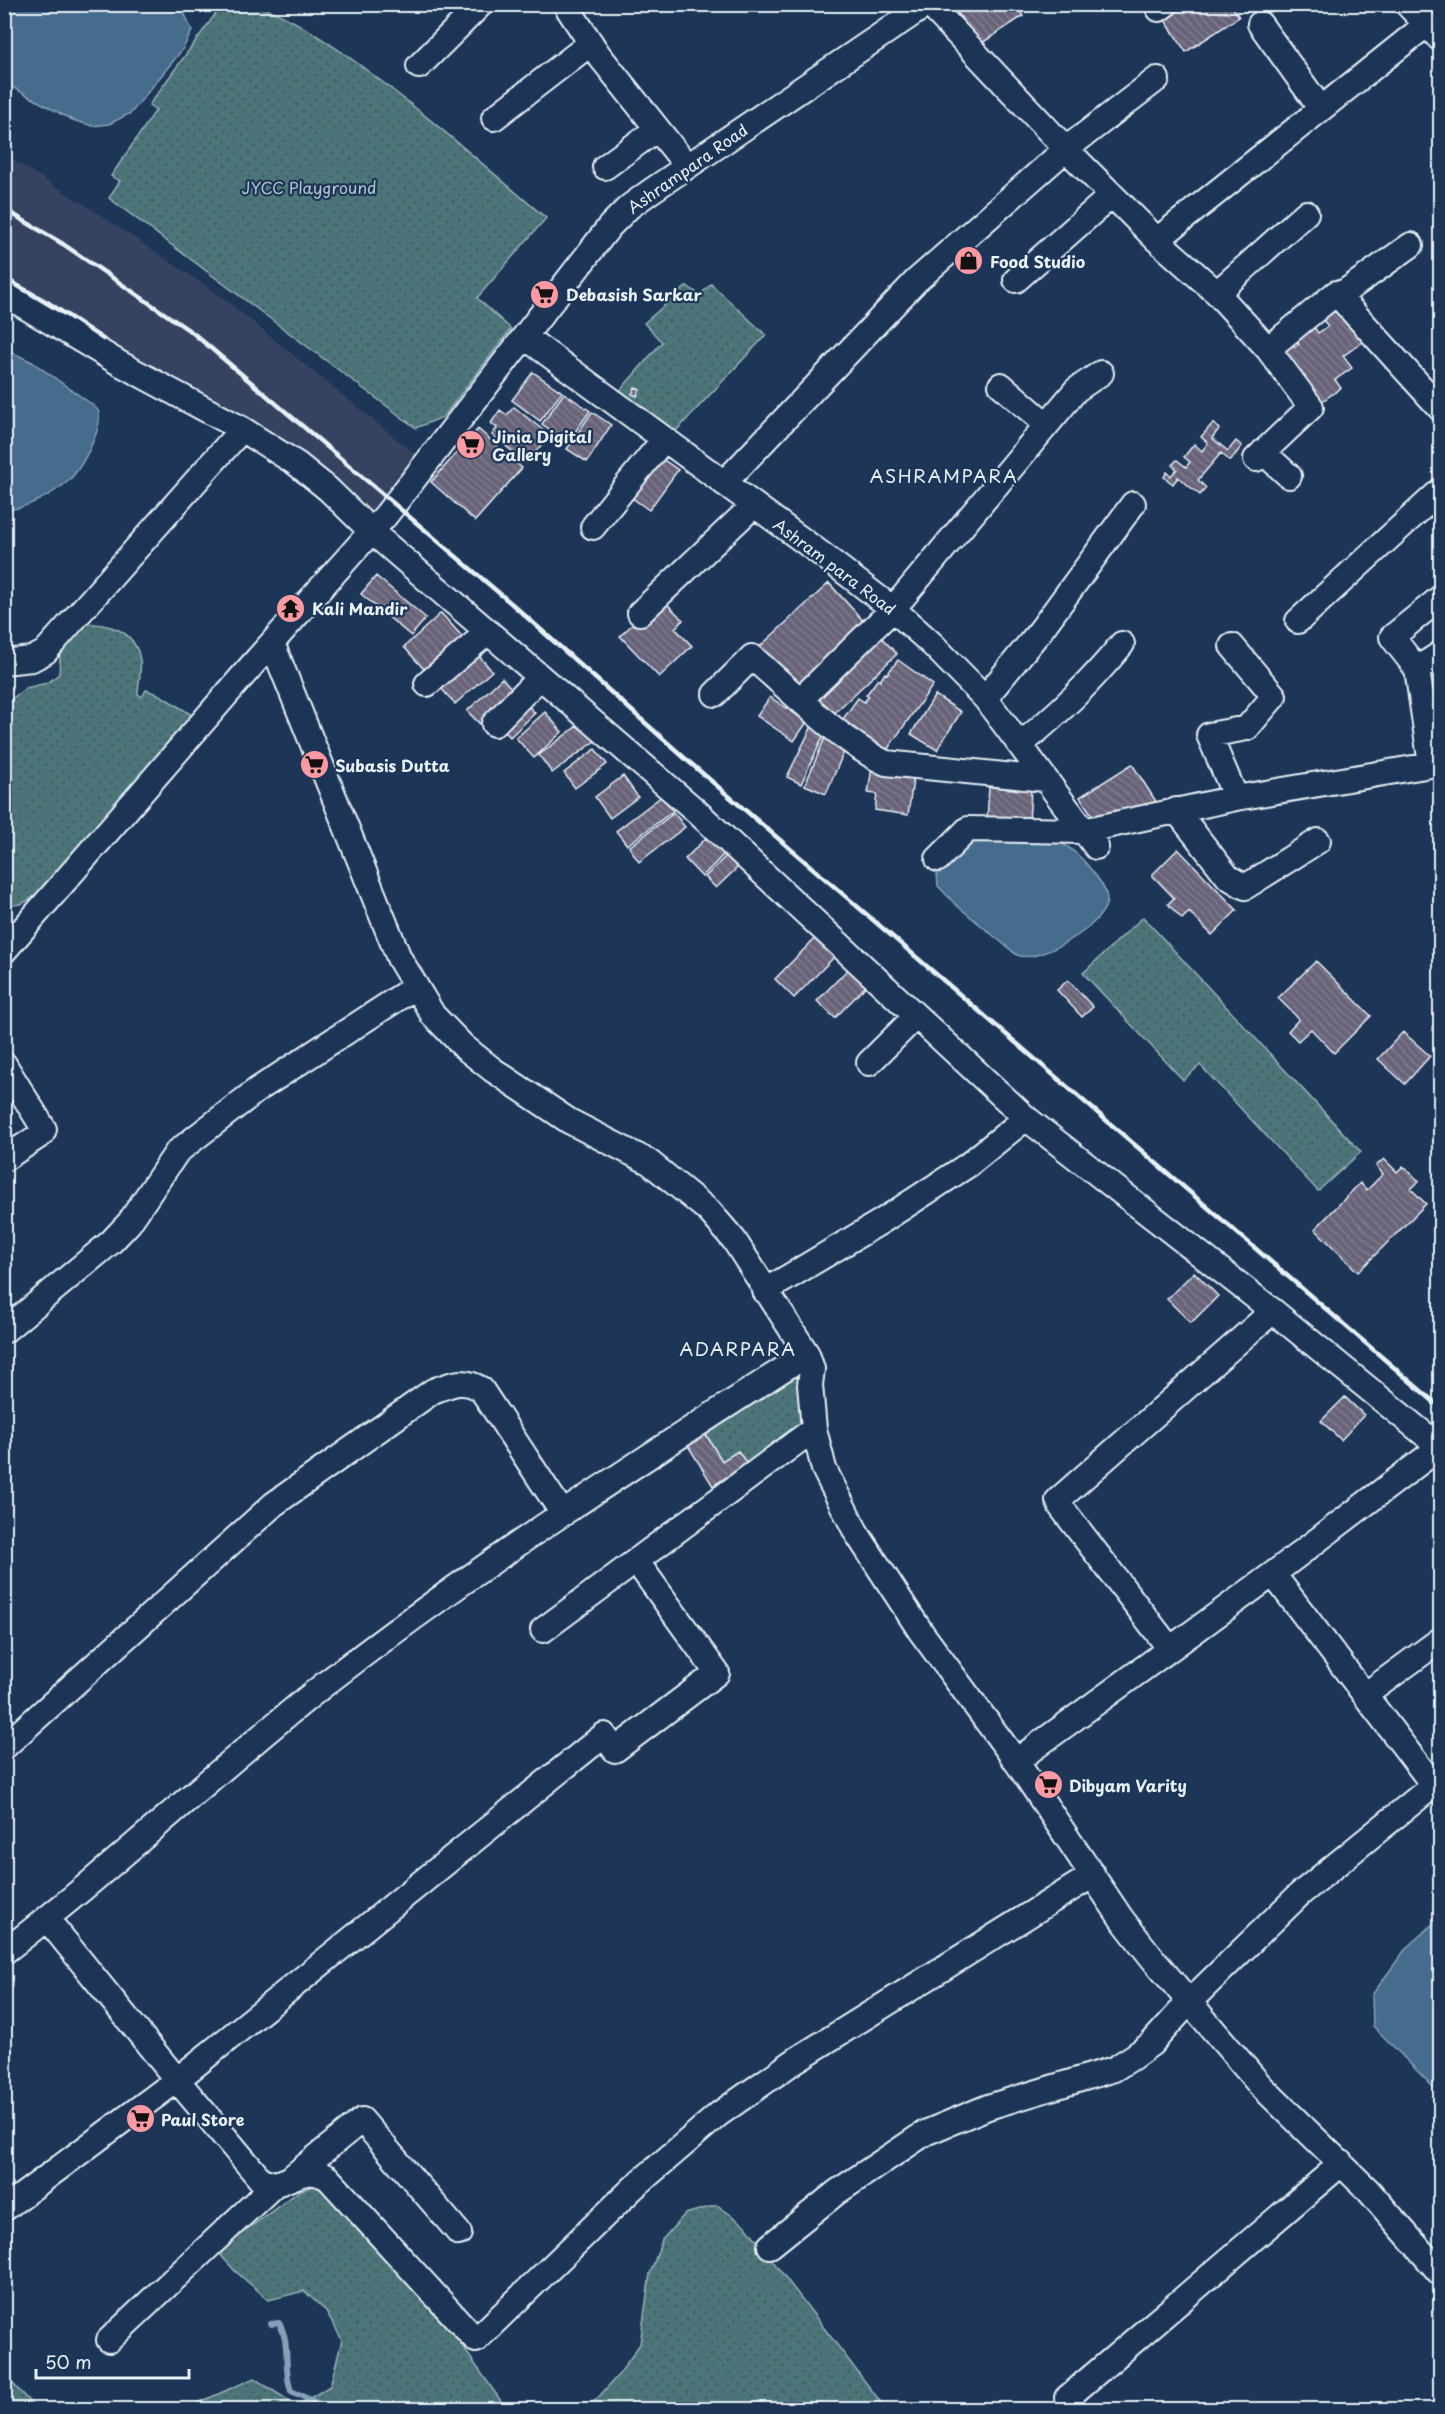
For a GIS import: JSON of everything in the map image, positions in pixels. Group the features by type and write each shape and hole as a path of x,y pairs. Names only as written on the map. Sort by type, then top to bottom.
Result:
{"street":[{"path":"419,66 481,4"},
{"path":"565,4 591,43 687,166"},
{"path":"1157,240 1321,109 1433,32 1407,4"},
{"path":"921,6 1157,240 1217,293 1268,349 1311,407 1260,455 1289,476"},
{"name":"Ashrampara Road","path":"8,940 372,532 610,226 628,207 921,6"},
{"path":"1260,24 1321,109"},
{"path":"494,118 591,43"},
{"path":"724,483 916,281 1066,149 1157,79"},
{"path":"605,167 657,129"},
{"path":"1016,280 1112,195"},
{"path":"1217,293 1306,213"},
{"path":"1339,296 1411,245"},
{"path":"1268,349 1336,293 1440,408"},
{"path":"4,294 119,363 242,429 297,464 328,489 372,532 695,810 1026,1118 1273,1311 1440,1447 1274,1574 1016,1761"},
{"name":"Ashram para Road","path":"525,337 893,609 932,644 985,698 1089,839"},
{"path":"800,700 893,609 1076,390 1101,373"},
{"path":"1001,385 1047,425"},
{"path":"4,663 32,659 45,652 242,429"},
{"path":"593,527 664,439"},
{"path":"1298,621 1440,491"},
{"path":"985,698 1040,631 1133,504"},
{"path":"640,613 754,505"},
{"path":"938,859 968,829 1089,839 1176,810 1431,765 1417,669 1392,637 1440,598"},
{"path":"427,684 488,632"},
{"path":"272,644 399,958 415,987 441,1023 464,1047 493,1070 569,1121 650,1162 709,1211 734,1240 807,1354 812,1369 810,1394 814,1429 824,1469 856,1532 921,1632 1016,1761 1134,1934 1189,2002 1260,2085 1342,2163 1390,2214 1440,2273"},
{"path":"1020,745 1065,708 1093,680 1122,644"},
{"path":"1232,646 1274,696 1247,728 1209,735 1236,798"},
{"path":"1417,669 1440,654"},
{"path":"715,694 752,657 835,729 873,757 886,763 1045,778"},
{"path":"494,724 540,677"},
{"path":"1176,810 1228,878 1245,887 1318,841"},
{"path":"4,1331 111,1242 129,1223 177,1152 257,1090 415,987"},
{"path":"869,1063 916,1016"},
{"path":"4,1064 44,1129 42,1134 4,1159"},
{"path":"765,1291 968,1166 1026,1118"},
{"path":"1170,1649 1061,1507 1058,1500 1273,1311"},
{"path":"4,1952 47,1919 324,1685 600,1487 807,1354"},
{"path":"4,1747 274,1504 433,1391 462,1382 470,1382 481,1389 563,1514"},
{"path":"543,1630 814,1429"},
{"path":"4,2209 177,2080 604,1735 615,1750 717,1673 637,1562"},
{"path":"770,2246 837,2192 925,2133 988,2107 1114,2069 1151,2044 1189,2002 1300,1894 1437,1783 1365,1695 1274,1574"},
{"path":"1365,1695 1440,1640"},
{"path":"47,1919 260,2179 265,2182 281,2183 300,2173 313,2172 331,2181 476,2340 633,2188 719,2114 796,2060 1093,1875"},
{"path":"109,2340 281,2183 362,2120 459,2233"},
{"path":"1076,2409 1067,2398 1342,2163"}],"shaded area":[{"path":"4,5 181,5 192,31 182,50 131,113 109,124 93,126 72,120 5,83"},
{"path":"4,154 93,210 221,296 424,461 375,522 5,287"},
{"path":"5,349 32,362 97,408 99,413 94,440 72,478 39,500 8,510 4,509"},
{"path":"974,841 1048,841 1066,846 1083,860 1105,890 1107,899 1104,909 1084,930 1055,948 1040,954 1017,955 955,904 938,886 937,874 941,866"},
{"path":"1440,1918 1440,2097 1434,2088 1373,2026 1372,1995 1407,1947"}],"green space":[{"name":"JYCC Playground","path":"249,4 288,18 346,55 423,114 546,218 477,298 511,329 443,417 416,428 109,198 120,181 111,176 156,110 149,105 222,5"},
{"path":"711,284 766,335 675,432 617,394 662,342 644,323 687,286 700,295"},
{"path":"78,623 109,626 126,634 137,649 140,660 138,694 142,697 146,690 160,695 195,717 39,895 21,904 5,906 5,704 26,688 47,683 59,674 60,657 54,649"},
{"path":"1143,917 1361,1152 1318,1191 1200,1065 1183,1080 1083,973"},
{"path":"797,1374 798,1386 810,1420 747,1464 738,1451 722,1461 705,1433"},
{"path":"314,2186 327,2189 432,2303 501,2401 513,2409 182,2410 254,2378 297,2406 330,2386 342,2340 326,2311 304,2291 269,2300 235,2271 217,2251 301,2190"},
{"path":"717,2205 746,2226 886,2409 579,2410 596,2400 620,2373 640,2344 650,2274 662,2240 685,2214"},
{"path":"5,2375 36,2409 5,2409"}],"building":[{"path":"961,4 1015,4 1023,16 979,45 955,9"},
{"path":"1169,4 1231,4 1239,17 1186,52 1159,11"},
{"path":"1340,307 1364,341 1343,356 1352,368 1335,380 1341,388 1318,404 1281,352 1292,343 1295,347 1299,344 1296,340 1314,327 1318,333 1328,326 1323,320"},
{"path":"533,372 562,392 540,421 512,400"},
{"path":"635,387 640,390 637,396 632,394"},
{"path":"564,393 590,411 568,442 542,424"},
{"path":"514,407 549,435 527,463 492,435 497,428 491,423 500,410 507,415"},
{"path":"592,412 611,425 587,462 567,449"},
{"path":"1213,423 1219,429 1212,438 1228,451 1236,441 1242,446 1230,461 1221,453 1198,480 1206,488 1200,495 1178,477 1173,484 1164,477 1167,472 1171,476 1177,469 1172,465 1177,460 1186,467 1190,462 1184,457 1194,444 1202,451 1208,443 1201,437"},
{"path":"478,429 522,468 475,521 431,482"},
{"path":"658,456 678,470 649,510 628,495"},
{"path":"376,576 426,618 411,636 361,594"},
{"path":"829,583 867,625 794,692 756,650"},
{"path":"661,598 683,620 675,628 692,646 659,677 620,636"},
{"path":"441,613 468,643 430,676 404,647"},
{"path":"876,632 897,654 830,717 809,696"},
{"path":"473,649 492,671 455,704 440,687"},
{"path":"898,660 933,685 882,757 838,726 858,698 864,702 869,696 866,695 878,679 880,681"},
{"path":"502,678 514,691 485,729 467,711"},
{"path":"935,695 961,712 937,750 911,734"},
{"path":"770,697 807,722 794,741 757,716"},
{"path":"523,700 535,713 510,737 498,724"},
{"path":"545,712 562,732 534,758 516,738"},
{"path":"814,722 827,728 801,784 787,777"},
{"path":"581,723 595,741 552,773 539,755"},
{"path":"827,733 848,742 826,794 805,785"},
{"path":"595,749 607,764 575,788 564,773"},
{"path":"1132,764 1157,803 1096,821 1080,797"},
{"path":"872,767 914,773 908,815 875,810 877,794 868,793"},
{"path":"623,776 638,797 610,818 595,797"},
{"path":"989,787 1031,789 1029,824 987,821"},
{"path":"662,796 673,811 627,845 616,831"},
{"path":"674,813 685,827 639,862 629,847"},
{"path":"707,837 724,854 702,877 685,859"},
{"path":"1178,849 1237,910 1212,935 1189,912 1182,919 1168,904 1174,898 1152,875"},
{"path":"726,856 738,867 716,888 705,877"},
{"path":"821,932 840,951 794,998 775,979"},
{"path":"1316,961 1371,1016 1334,1053 1311,1029 1298,1041 1288,1031 1299,1019 1278,998"},
{"path":"850,967 868,984 835,1018 817,1001"},
{"path":"1068,980 1093,1007 1082,1017 1057,990"},
{"path":"1403,1032 1430,1056 1405,1084 1378,1059"},
{"path":"1384,1159 1397,1172 1403,1166 1419,1181 1411,1189 1426,1204 1358,1272 1315,1229 1360,1183 1367,1190 1383,1174 1376,1166"},
{"path":"1194,1272 1218,1296 1191,1323 1167,1299"},
{"path":"1345,1397 1364,1415 1341,1440 1321,1421"},
{"path":"705,1433 722,1461 738,1451 747,1464 713,1486 687,1444"}],"waterway":[{"path":"271,2324 279,2323 283,2331 291,2391 332,2410"}],"railway":[{"path":"4,209 63,244 193,333 512,604 688,761 1440,1407"},
{"path":"4,278 49,303 103,339"}],"place":[{"name":"Food Studio","path":"969,261"},
{"name":"Debasish Sarkar","path":"545,294"},
{"name":"Jinia Digital Gallery","path":"471,445"},
{"name":"Kali Mandir","path":"291,608"},
{"name":"Subasis Dutta","path":"314,765"},
{"name":"Dibyam Varity","path":"1048,1785"},
{"name":"Paul Store","path":"140,2119"}],"district":[{"name":"ASHRAMPARA","path":"944,475"},
{"name":"ADARPARA","path":"738,1348"}]}
